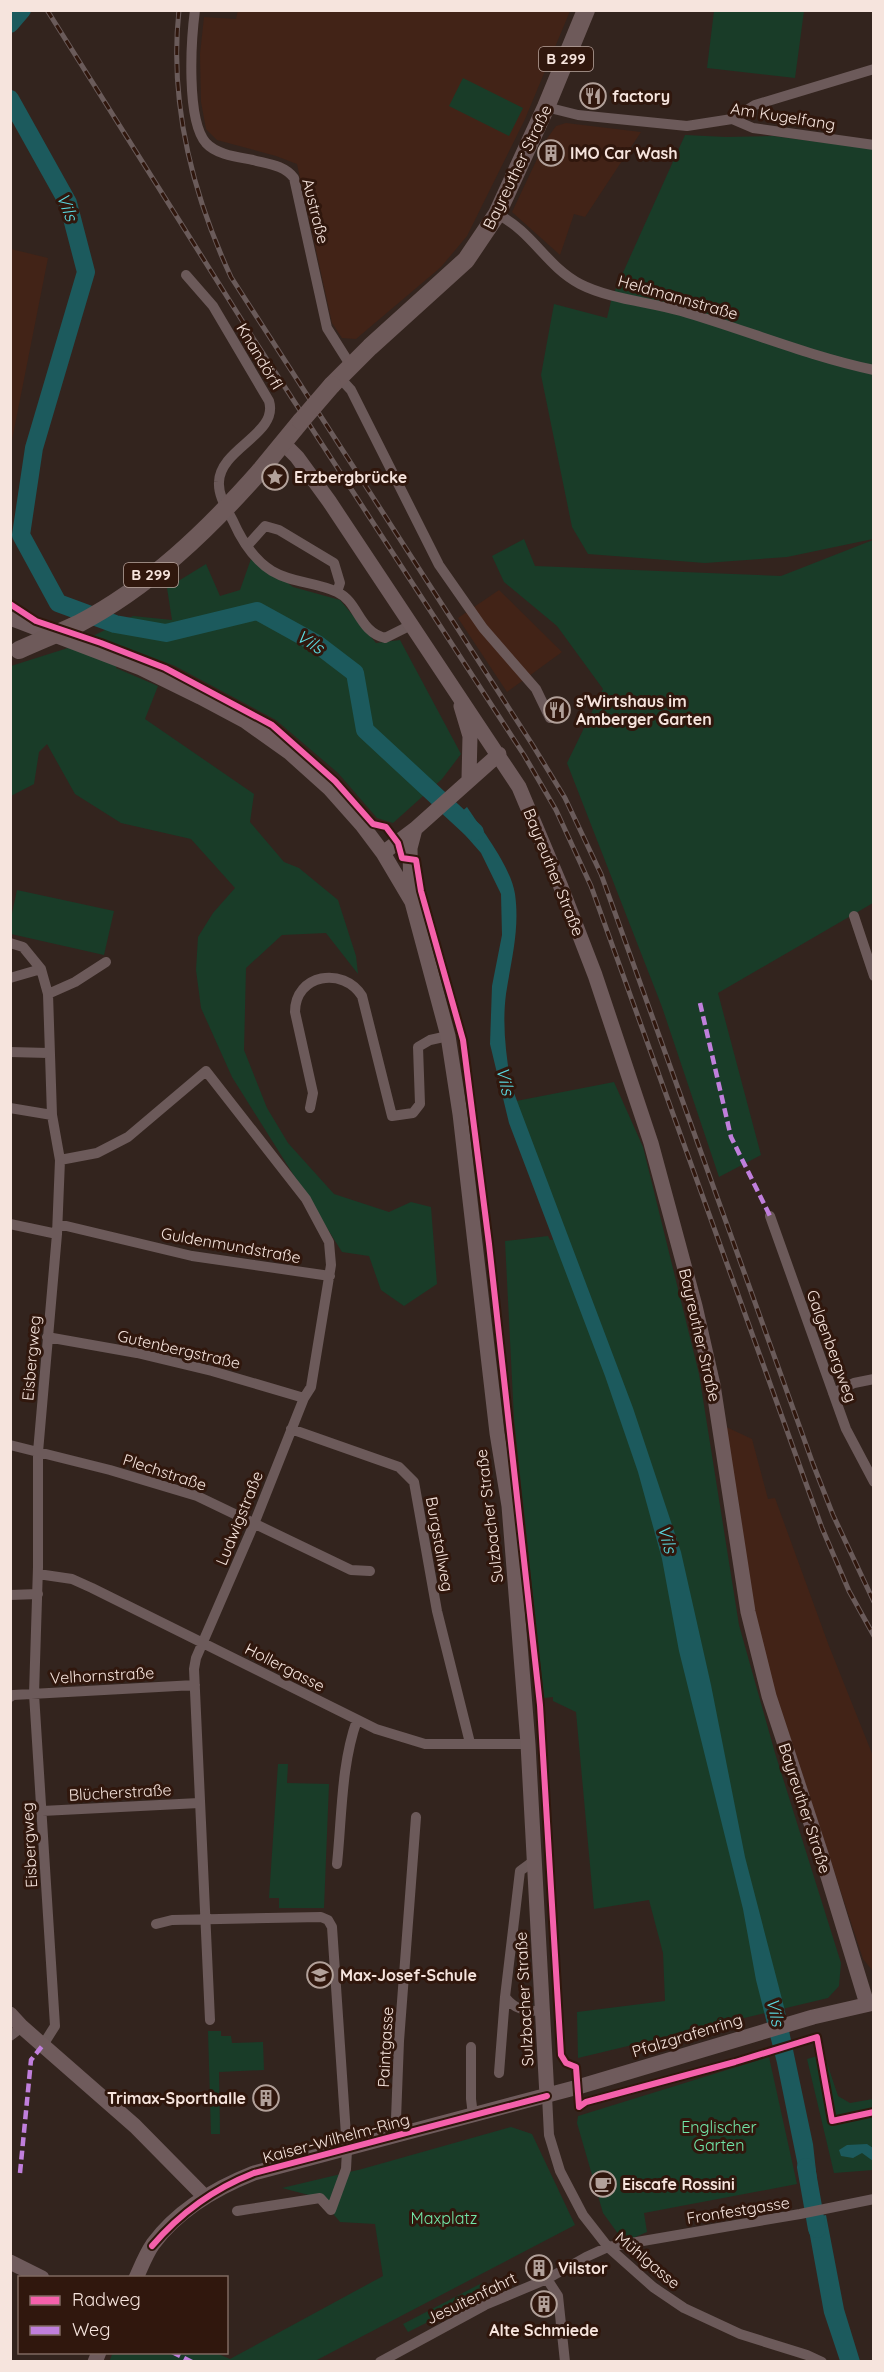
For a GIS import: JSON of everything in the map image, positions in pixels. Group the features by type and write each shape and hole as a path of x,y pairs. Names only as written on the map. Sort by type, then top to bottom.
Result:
{"main road":[{"name":"Bayreuther Straße","path":"586,10 497,214 466,260 341,376 283,443 297,457 329,501 519,787 595,975 651,1143 695,1306 713,1384 748,1612 768,1696 870,2004"},
{"name":"B 299","path":"15,651 78,624 130,591 199,535 260,471 283,443"},
{"name":"Sulzbacher Straße","path":"10,618 141,668 245,721 290,753 330,789 383,853 412,902"},
{"name":"Bayreuther Straße","path":"457,692 470,736 469,779"},
{"path":"383,853 404,845 415,829 499,754"},
{"name":"Sulzbacher Straße","path":"404,845 412,902 448,1036 460,1114 497,1433 509,1506 528,1744 547,2096"},
{"name":"Pfalzgrafenring","path":"547,2096 746,2036 870,2004"},
{"path":"10,2014 16,2032 43,2045 135,2127 205,2197"},
{"name":"Kaiser-Wilhelm-Ring","path":"137,2276 152,2246 182,2214 227,2184 254,2173 547,2096"},
{"path":"10,2262 40,2276"}],"street":[{"name":"Austraße","path":"195,10 191,45 191,81 196,120 205,142 220,153 278,166 288,171 294,178 327,328 341,376"},
{"path":"732,119 755,105 873,69"},
{"name":"Am Kugelfang","path":"546,106 578,115 687,126 732,119 753,128 873,145"},
{"name":"Heldmannstraße","path":"497,214 525,232 562,274 583,285 665,307 842,363 873,370"},
{"name":"Knandörfl","path":"186,275 213,306 272,409 268,419 221,469 220,494 247,546 270,570 293,580 337,592"},
{"path":"341,376 351,390 439,565 483,628 536,689 550,718"},
{"path":"247,546 265,526 279,530 334,563 340,583 337,592 346,598 374,635 385,638 411,625"},
{"path":"854,916 873,976"},
{"name":"Eisbergweg","path":"10,943 23,947 41,969 48,994 48,1053 52,1115 60,1160 57,1229 38,1452 38,1594 34,1694 55,2026 43,2045"},
{"path":"48,994 75,982 106,962"},
{"path":"10,978 41,969"},
{"path":"310,1108 313,1093 295,1004 307,984 318,978 341,979 350,983 362,996 392,1116 413,1113 420,1104 418,1047 430,1040 448,1036"},
{"path":"10,1052 48,1053"},
{"name":"Ludwigstraße","path":"60,1160 98,1153 128,1137 206,1071 306,1199 330,1242 330,1276 311,1387 304,1398 254,1524 196,1658 199,1803 210,2020"},
{"path":"10,1108 52,1115"},
{"name":"Galgenbergweg","path":"770,1216 846,1429 873,1482"},
{"name":"Guldenmundstraße","path":"10,1224 57,1229 192,1256 330,1276"},
{"name":"Gutenbergstraße","path":"47,1337 137,1353 212,1371 304,1398"},
{"path":"833,1393 854,1383 873,1379"},
{"name":"Burgstallweg","path":"291,1429 399,1467 414,1482 437,1611 470,1743"},
{"name":"Plechstraße","path":"10,1445 197,1496 351,1570 370,1571"},
{"name":"Hollergasse","path":"38,1574 72,1579 376,1728 425,1744 528,1744"},
{"path":"10,1595 38,1594"},
{"name":"Velhornstraße","path":"10,1697 195,1685"},
{"path":"337,1864 346,1769 351,1737 357,1720"},
{"name":"Blücherstraße","path":"42,1811 199,1803"},
{"name":"Paintgasse","path":"398,2136 396,2119 399,2042 416,1817"},
{"path":"499,2073 505,1997 520,1871 535,1860"},
{"path":"156,1924 172,1920 321,1917 328,1920 332,1927 347,2150"},
{"path":"505,1997 512,2006 524,2011 543,2011"},
{"path":"471,2047 473,2115"},
{"name":"Mühlgasse","path":"547,2096 548,2126 560,2170 583,2215 608,2247 653,2287 684,2308 740,2334 822,2361"},
{"name":"Kaiser-Wilhelm-Ring","path":"237,2211 320,2198 331,2210 346,2169 347,2150"},
{"name":"Fronfestgasse","path":"608,2247 873,2199"},
{"name":"Jesuitenfahrt","path":"388,2360 485,2305 547,2279 608,2247"},
{"path":"547,2279 558,2296 565,2361"}],"shaded area":[{"path":"238,10 570,11 525,119 467,236 441,267 356,339 342,338 332,323 297,164 217,140 206,129 201,102 200,54 204,17 236,19"},
{"path":"566,123 641,132 585,217 574,214 560,255 512,212 546,140 556,126"},
{"path":"10,249 48,258 11,445"},
{"path":"499,590 562,652 507,692 458,618"},
{"path":"722,1425 752,1439 768,1499 775,1498 829,1646 873,1756 873,1971 863,1959 770,1676 751,1593 739,1504"}],"green space":[{"path":"714,11 804,11 795,78 707,68"},
{"path":"463,78 523,108 509,136 449,106"},
{"path":"685,135 773,136 873,149 873,539 787,557 705,563 588,554 572,527 541,375 554,304 607,318 612,297"},
{"path":"524,539 535,566 781,576 873,540 873,903 718,993 761,1155 719,1177 662,1007 567,763 603,689 557,626 504,582 492,556"},
{"path":"252,556 293,587 340,600 376,643 400,640 461,754 442,779 393,823 377,818 338,773 276,720 175,666 122,646 116,668 158,686 145,719 254,794 250,822 284,862 299,868 338,900 356,956 358,974 326,933 282,935 246,968 244,1050 267,1108 288,1143 334,1194 389,1212 411,1202 431,1207 437,1284 404,1306 381,1290 369,1256 342,1252 232,1077 201,1008 196,970 198,937 213,913 235,888 191,839 121,823 75,794 47,744 39,752 34,784 11,796 11,666 71,647 133,616 172,620 167,588 206,564 220,596 240,590"},
{"path":"17,890 114,911 104,955 11,934 11,918"},
{"path":"614,1082 643,1147 699,1374 739,1625 775,1753 841,1963 839,1986 828,1998 578,2058 577,2012 665,2001 663,1953 649,1900 594,1909 576,1712 553,1701 553,1697 544,1698 514,1419 505,1241 548,1236 550,1240 564,1238 511,1102"},
{"path":"278,1764 288,1764 287,1783 329,1784 324,1908 279,1908 279,1898 269,1898"},
{"path":"208,2031 221,2031 221,2036 231,2036 232,2043 263,2042 264,2070 219,2072 220,2134 211,2134"},
{"path":"824,2054 838,2096 850,2103 873,2099 873,2170 834,2173 807,2059"},
{"name":"Englischer Garten","path":"769,2057 797,2184 644,2213 647,2232 624,2242 603,2213 577,2123 578,2116"},
{"name":"Maxplatz","path":"511,2127 532,2134 575,2225 315,2361 109,2362 112,2354 218,2354 230,2359 383,2276 375,2224 340,2222 320,2198 282,2188 362,2169"},
{"path":"482,2283 485,2290 471,2297 472,2300 408,2332 403,2324"}],"water":[{"path":"467,807 502,861 515,894 516,932 504,1017 511,1085 633,1408 681,1552 711,1685 745,1857 784,2007 813,2144 818,2189 803,2191 777,2063 756,1980 743,1909 679,1651 662,1559 638,1472 605,1376 509,1123 490,1044 492,986 502,935 501,894 481,853 452,820"},
{"path":"867,2144 873,2148 873,2161 862,2153 853,2158 841,2156 839,2150 847,2145"},
{"path":"826,2215 844,2309 860,2361 840,2361 824,2313 807,2219"}],"waterway":[{"name":"Vils","path":"10,24 22,10"},
{"name":"Vils","path":"10,99 68,203 86,272 34,448 21,535 58,603 115,624 166,633 257,611 317,644 355,673 365,730 475,832"},
{"name":"Vils","path":"806,2167 817,2229"}],"railway":[{"path":"47,10 253,338 524,755 556,810 591,886 822,1528 849,1591 874,1636"},
{"path":"179,10 177,45 181,113 195,181 217,246 231,277 565,798 601,874 813,1464 833,1515 874,1602"}],"marked path":[{"path":"700,1003 731,1137 770,1216"},
{"path":"20,2173 31,2060 43,2045"},
{"path":"176,2354 192,2362"}],"cycle path":[{"path":"10,604 36,621 165,668 272,725 335,781 373,824 386,827 398,843 402,858 416,860 421,891 463,1040 489,1244 540,1705 561,2055 566,2063 576,2067 579,2107 586,2102 735,2062 817,2037 832,2121 874,2112"},
{"path":"152,2246 174,2222 198,2203 225,2186 254,2173 547,2096"}],"place":[{"name":"factory","path":"593,96"},
{"name":"IMO Car Wash","path":"551,153"},
{"name":"Erzbergbrücke","path":"275,477"},
{"name":"s'Wirtshaus im Amberger Garten","path":"557,710"},
{"name":"Max-Josef-Schule","path":"320,1975"},
{"name":"Trimax-Sporthalle","path":"266,2098"},
{"name":"Eiscafe Rossini","path":"603,2184"},
{"name":"Vilstor","path":"539,2268"},
{"name":"Alte Schmiede","path":"544,2304"}]}
